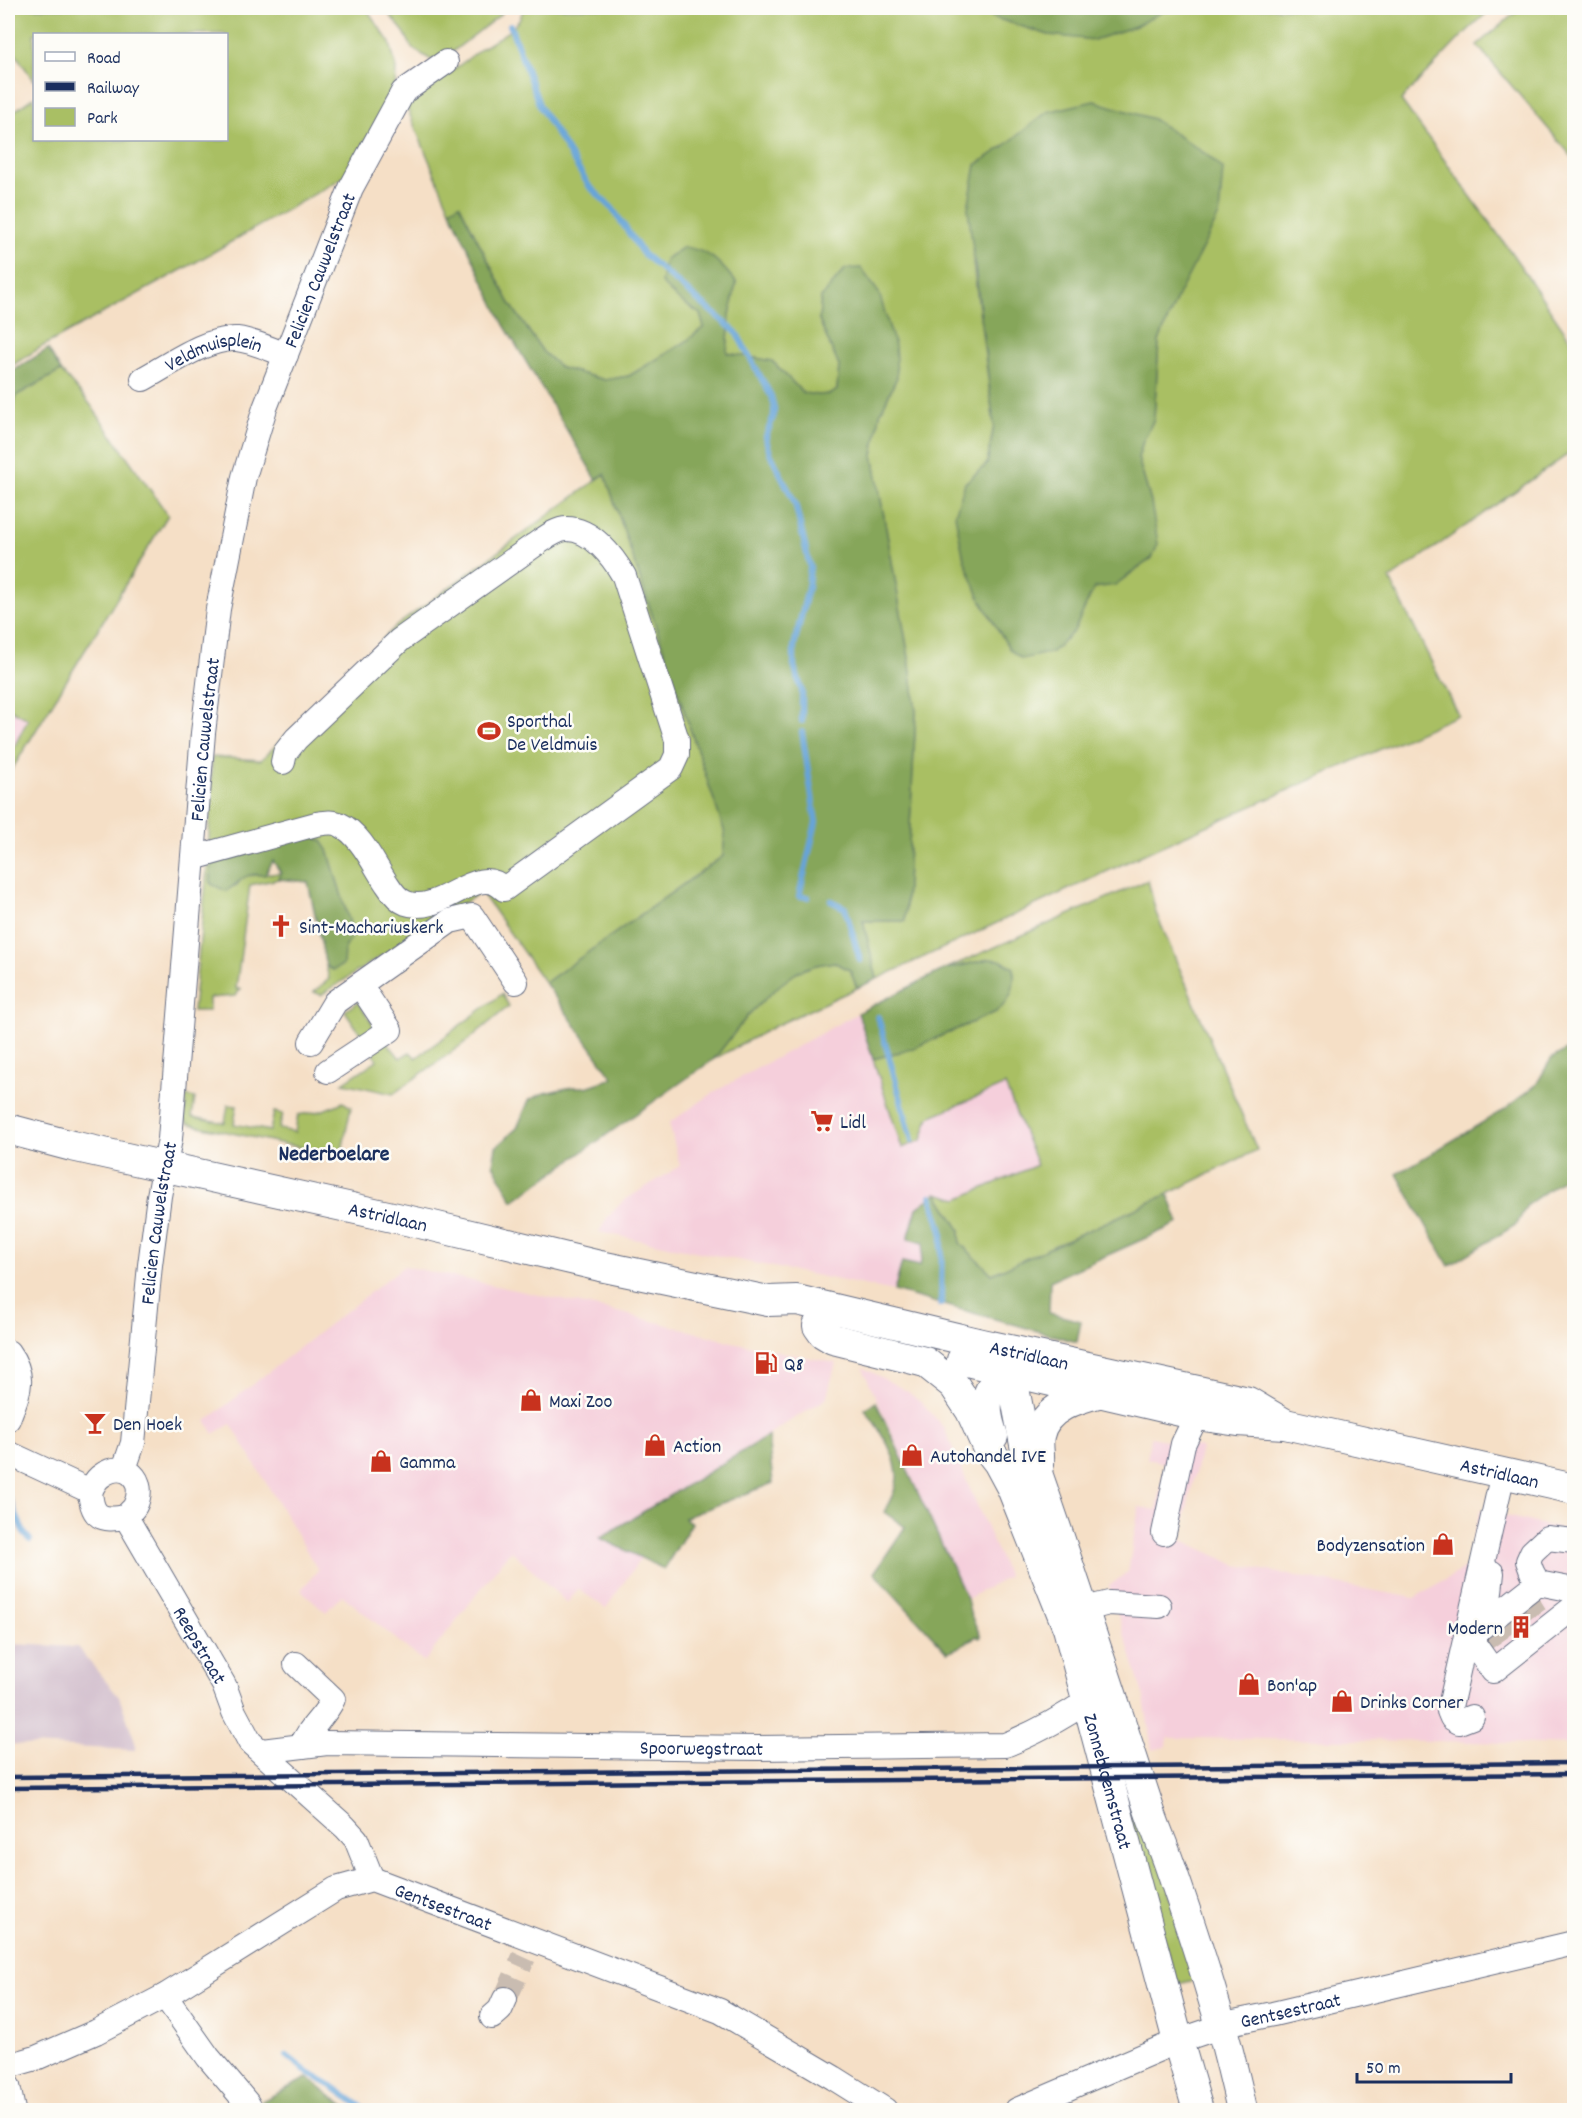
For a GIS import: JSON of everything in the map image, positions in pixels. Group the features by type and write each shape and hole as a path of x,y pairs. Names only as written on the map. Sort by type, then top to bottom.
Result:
{"main road":[{"name":"Astridlaan","path":"8,1129 165,1167 433,1226 526,1250 768,1301 797,1300 1007,1368 1040,1365 1052,1358 1248,1402 1285,1424"},
{"name":"Astridlaan","path":"768,1301 806,1323 818,1326 1007,1368 1197,1414 1238,1421 1285,1424 1575,1489"},
{"path":"818,1326 823,1334 833,1339 925,1362 954,1385 971,1411 988,1449 998,1462"},
{"path":"998,1462 997,1444 988,1423 986,1405 993,1384 1007,1368"},
{"name":"Zonnebloemstraat","path":"1007,1368 1029,1460 1038,1476 1085,1609 1168,1861 1222,2026 1242,2110"},
{"path":"1038,1476 1039,1435 1042,1425 1072,1401 1102,1392"},
{"name":"Zonnebloemstraat","path":"998,1462 1016,1498 1068,1628 1198,2110"}],"street":[{"name":"Felicien Cauwelstraat","path":"124,1469 133,1443 150,1265 171,1138 203,733 218,609 229,543 244,477 265,408 351,188 403,92 446,62"},
{"name":"Veldmuisplein","path":"143,379 210,342 235,339 257,343 286,355"},
{"path":"192,858 329,822 338,824 352,833 393,894 405,903 426,904 447,898 476,881 488,880 504,890 671,768 677,755 677,740 624,576 615,560 605,549 590,538 565,529 533,546 400,640 296,739 285,753 283,762"},
{"path":"311,1042 335,1002 450,921 472,916 516,982"},
{"path":"328,1071 390,1030 360,985"},
{"path":"8,1352 20,1376 19,1387 8,1419"},
{"path":"1164,1533 1183,1444 1197,1414"},
{"path":"8,1453 90,1491"},
{"path":"124,1469 135,1477 138,1484 135,1504 126,1517 108,1520 96,1514 91,1505 90,1491 99,1477 111,1470 124,1469"},
{"path":"1472,1717 1459,1722 1452,1718 1449,1711 1503,1473"},
{"name":"Reepstraat","path":"126,1517 224,1685 234,1712 250,1742 356,1839 372,1879"},
{"path":"1491,1523 1496,1554 1489,1601 1497,1615"},
{"path":"1575,1541 1547,1538 1532,1552 1528,1561 1539,1582 1575,1590"},
{"path":"1539,1582 1476,1631 1474,1644 1492,1671 1575,1607"},
{"path":"1085,1609 1109,1603 1159,1606"},
{"path":"296,1664 333,1699 328,1711 305,1738 302,1746"},
{"name":"Spoorwegstraat","path":"262,1751 338,1743 758,1748 1005,1744 1033,1735 1089,1700"},
{"name":"Gentsestraat","path":"8,2066 36,2058 96,2032 165,1996 336,1889 372,1879 527,1947 720,2011 850,2101 885,2110"},
{"name":"Gentsestraat","path":"1017,2110 1178,2041 1222,2026 1575,1943"},
{"path":"165,1996 208,2057 249,2107"},
{"path":"8,2086 14,2110"}],"shaded area":[{"path":"8,708 28,718 13,749 8,747"},
{"path":"858,1013 902,1148 922,1140 929,1117 1004,1084 1037,1165 958,1199 909,1239 924,1243 920,1267 902,1262 894,1291 599,1232 607,1218 623,1201 680,1166 669,1123 716,1091"},
{"path":"404,1266 622,1313 732,1342 836,1363 826,1399 601,1537 641,1558 606,1608 578,1589 567,1603 511,1550 424,1662 342,1595 326,1612 301,1590 318,1570 231,1424 214,1434 206,1421"},
{"path":"862,1367 907,1391 925,1406 944,1428 1008,1577 967,1599"},
{"path":"1151,1437 1201,1448 1180,1539 1236,1565 1414,1598 1467,1567 1480,1510 1574,1532 1574,1745 1169,1738 1165,1747 1152,1750 1144,1698 1109,1586 1128,1572 1139,1507 1157,1510 1165,1463 1147,1459"},
{"path":"8,1644 77,1647 119,1697 135,1741 135,1750 8,1744"}],"green space":[{"path":"8,8 366,8 390,43 396,67 395,90 346,176 43,346 8,368 8,116 33,98 33,141 228,141 228,33 33,33 33,80 8,43"},
{"path":"384,8 506,8 447,56 431,60 412,48 404,32"},
{"path":"524,8 994,8 992,17 1049,35 1164,11 1166,8 1492,8 1401,100 1513,255 1574,345 1574,450 1390,579 1458,715 1155,849 877,979 863,921 905,921 916,712 909,658 873,455 880,414 897,377 845,269 821,298 819,320 839,366 837,390 831,394 803,393 772,361 727,353 730,315 736,282 679,300 700,314 704,327 684,343 629,376 605,380 561,368 543,352 509,302 460,205 450,210 406,106 482,48 512,29","holes":["1003,147 1177,298 1159,341 1154,419 1143,441 1138,458 1151,502 1152,558 1115,584 1094,588 1088,602 965,483 987,464 994,425 973,263 976,165"]},
{"path":"994,8 1166,8 1136,26 1094,40 1049,35 992,17"},
{"path":"1521,8 1574,8 1574,159 1477,45"},
{"path":"1094,101 1153,119 1206,154 1223,169 1219,215 1177,298 1159,341 1154,419 1143,441 1138,458 1151,502 1158,544 1152,558 1115,585 1094,588 1074,631 1052,652 1022,659 1010,650 980,599 964,559 955,515 965,483 987,464 994,425 968,208 976,165 1047,112"},
{"path":"459,204 509,302 543,352 561,368 605,380 629,376 684,343 704,327 700,314 679,300 661,283 665,259 684,247 701,251 714,258 736,282 730,315 727,353 772,361 803,393 831,394 837,390 839,366 819,320 821,298 845,269 861,268 879,293 895,346 897,377 880,414 873,455 909,658 916,712 905,921 863,921 877,979 857,988 850,970 834,962 799,971 749,1014 714,1059 513,1201 493,1164 496,1147 517,1128 529,1100 544,1093 572,1087 586,1087 613,1078 545,983 723,856 725,833 605,474 596,479 504,325 450,210"},
{"path":"48,349 61,371 17,395 8,419 8,374"},
{"path":"61,371 90,404 168,515 8,776 8,747 13,749 28,719 8,708 8,419 17,395"},
{"path":"605,474 725,833 723,856 545,983 481,892 321,995 314,992 329,979 326,966 333,970 353,934 328,850 322,841 211,861 211,884 236,886 244,876 281,873 279,879 250,885 236,989 241,989 235,996 209,998 209,1011 193,1011 208,861 212,757 261,760 396,626"},
{"path":"307,833 322,841 328,850 353,934 344,950 343,965 333,970 326,966 308,882 279,879 281,873 273,861 265,875 247,876 226,891 211,884 211,860"},
{"path":"1148,880 1156,913 1257,1150 1168,1194 992,1274 960,1243 960,1230 937,1193 958,1199 1037,1165 1005,1085 929,1117 922,1140 902,1148 873,1059 911,1049 996,1012 989,959 943,970"},
{"path":"989,959 1000,960 1014,968 1014,981 1009,998 996,1012 911,1049 873,1059 858,1013 943,970"},
{"path":"834,962 850,970 857,988 775,1026 714,1059 752,1011 773,989 806,967"},
{"path":"502,994 509,1006 467,1041 393,1094 343,1083 377,1060 371,1050 386,1041 400,1058 410,1052 416,1058"},
{"path":"358,1002 377,1030 364,1039 345,1011"},
{"path":"1574,1045 1574,1171 1527,1205 1517,1224 1449,1266 1397,1174 1505,1109 1536,1085 1551,1059"},
{"path":"186,1096 195,1098 192,1117 225,1123 228,1105 237,1106 234,1124 270,1131 274,1112 283,1114 279,1129 295,1132 298,1115 321,1111 343,1102 351,1107 341,1156 189,1124 185,1120"},
{"path":"937,1193 960,1230 960,1243 992,1274 1168,1194 1179,1223 1050,1281 1049,1313 1081,1321 1077,1342 894,1291 902,1262 920,1266 924,1243 908,1239 917,1208"},
{"path":"876,1402 967,1599 970,1613 981,1637 977,1636 947,1652 874,1573 905,1527 884,1512 891,1499 897,1476 890,1449 865,1409"},
{"path":"768,1436 773,1483 684,1518 692,1523 664,1569 600,1538"},
{"path":"1101,1684 1199,1979 1178,1984 1142,1876"},
{"path":"307,2078 350,2110 259,2110 258,2103"}],"waterway":[{"path":"510,25 540,107 589,186 612,208 643,254 736,332 771,396 774,415 766,436 767,443 795,503 810,567 808,588 794,646 794,666 802,691 802,721"},
{"path":"802,732 816,822 799,896 808,897"},
{"path":"831,901 845,908 860,960"},
{"path":"878,1017 912,1140"},
{"path":"931,1196 942,1231 941,1304"},
{"path":"8,1496 24,1533 30,1540"},
{"path":"287,2056 310,2074 332,2086 366,2110"}],"tunnel":[{"path":"1523,1595 1545,1630"},
{"path":"1501,1612 1524,1647"},
{"path":"1485,1624 1509,1658"},
{"path":"505,1999 524,1957"}],"railway":[{"path":"8,1777 1574,1763"},
{"path":"8,1788 1574,1774"}],"place":[{"name":"Sporthal De Veldmuis","path":"489,731"},
{"name":"Sint-Machariuskerk","path":"281,926"},
{"name":"Lidl","path":"822,1121"},
{"name":"Q8","path":"766,1363"},
{"name":"Maxi Zoo","path":"531,1400"},
{"name":"Den Hoek","path":"95,1423"},
{"name":"Action","path":"655,1445"},
{"name":"Autohandel IVE","path":"912,1455"},
{"name":"Gamma","path":"381,1461"},
{"name":"Bodyzensation","path":"1443,1544"},
{"name":"Modern","path":"1521,1627"},
{"name":"Bon'ap","path":"1249,1684"},
{"name":"Drinks Corner","path":"1342,1701"}],"district":[{"name":"Nederboelare","path":"334,1152"}]}
